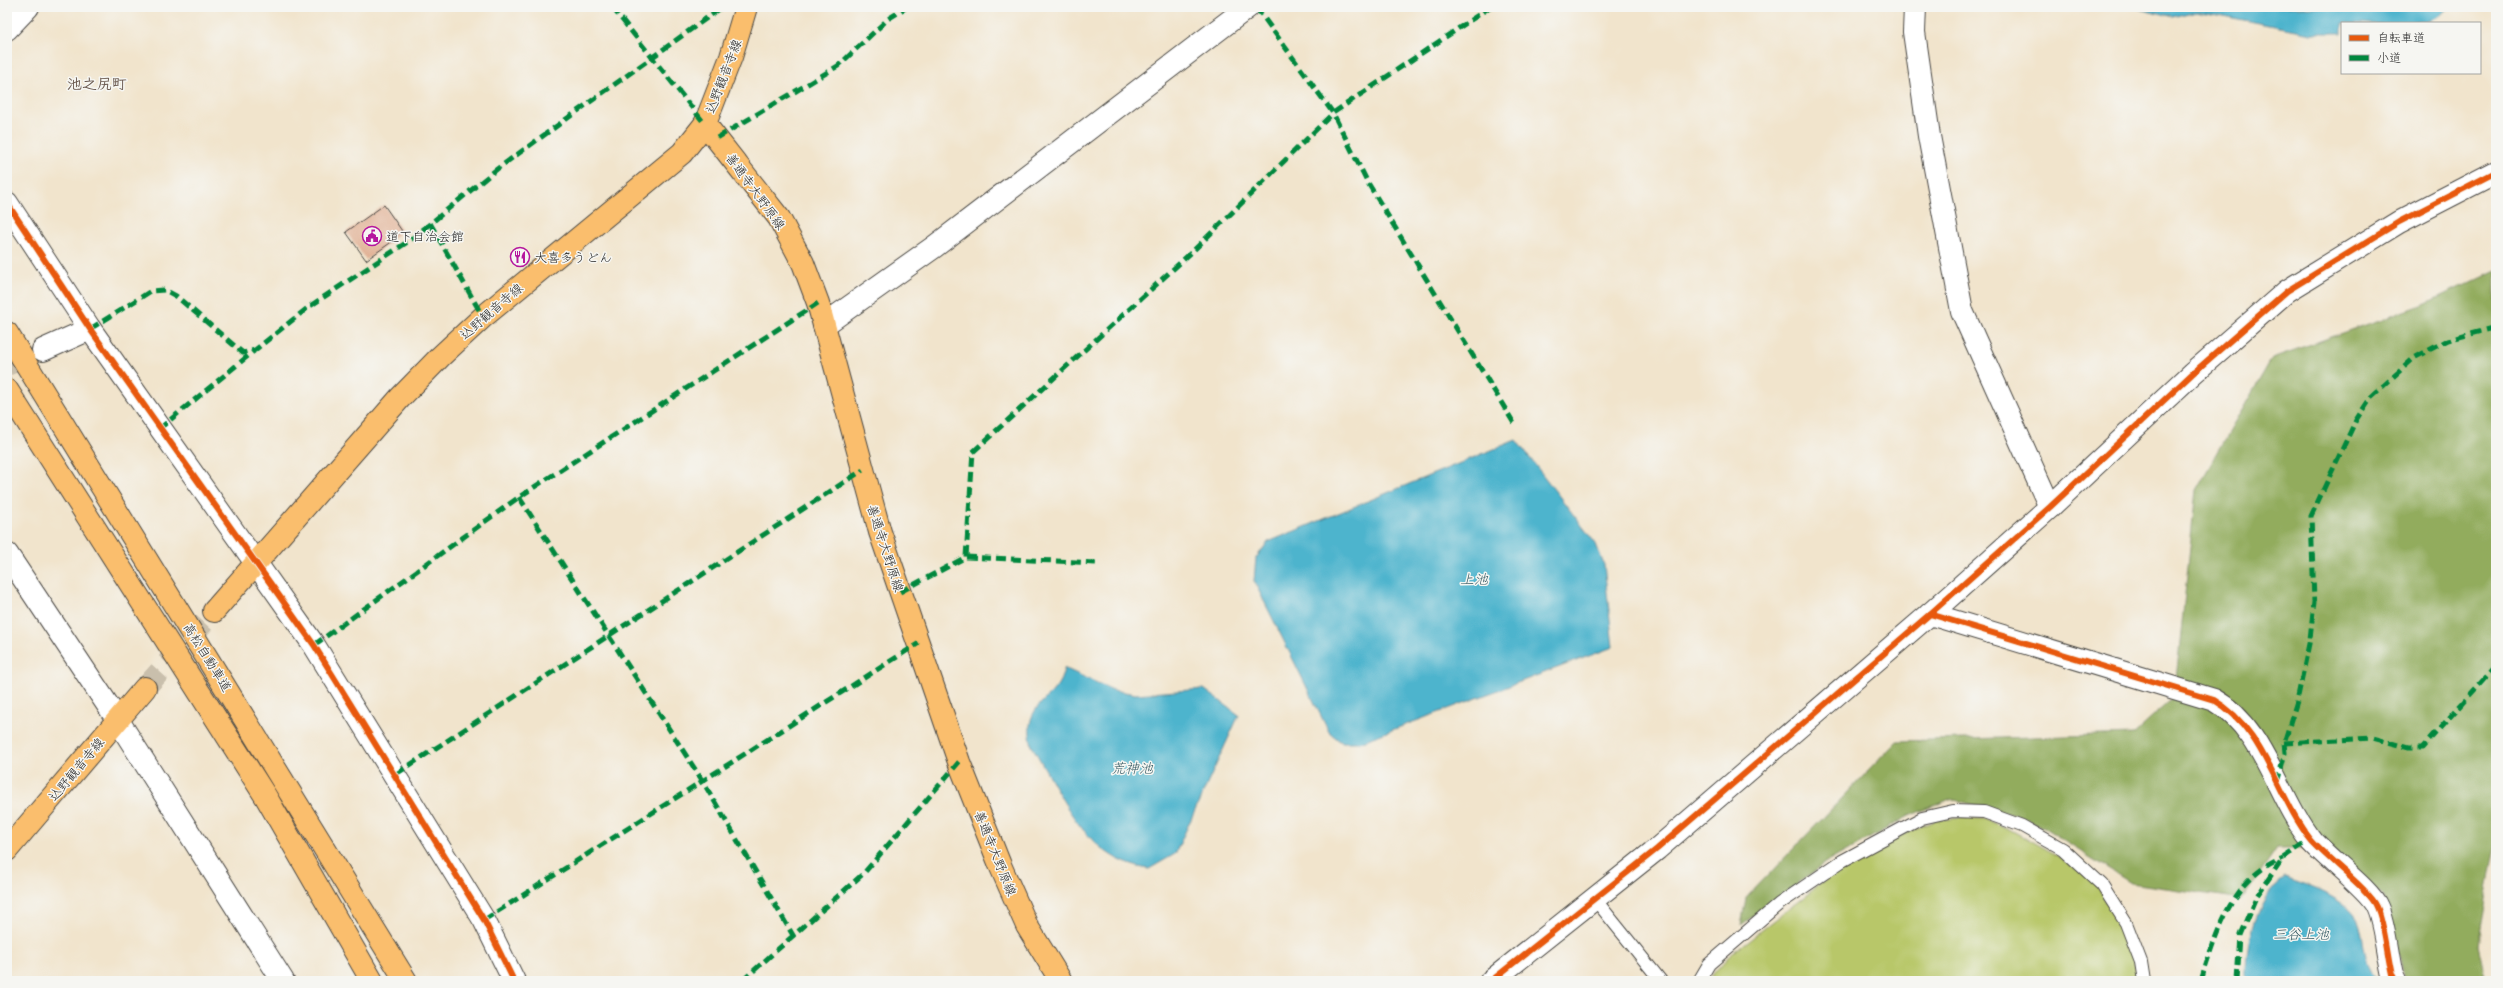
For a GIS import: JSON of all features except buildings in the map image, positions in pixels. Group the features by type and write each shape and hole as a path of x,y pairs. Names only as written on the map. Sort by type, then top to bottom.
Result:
{"main road":[{"name":"込野観音寺線","path":"214,611 257,564 400,398 440,357 559,253 668,167 705,124 731,58 746,7"},
{"name":"善通寺大野原線","path":"705,124 778,218 803,263 824,326 880,532 959,762 1000,865 1027,926 1061,981"},
{"name":"高松自動車道","path":"7,333 406,981"},
{"name":"高松自動車道","path":"7,390 266,797 372,981"},
{"name":"込野観音寺線","path":"7,850 117,719 145,688"}],"street":[{"path":"7,29 28,7"},
{"path":"824,326 934,247 1248,7"},
{"path":"1915,7 1914,32 1929,136 1962,311 2050,507"},
{"path":"1491,981 1657,849 1930,614 2050,507 2192,374 2287,291 2399,222 2496,172"},
{"path":"7,203 90,329 314,645 396,774 484,920 514,981"},
{"path":"43,350 90,329"},
{"path":"7,554 117,719 283,981"},
{"path":"1930,614 2214,700 2231,710 2244,723 2296,817 2311,839 2377,906 2388,958 2395,981"}],"lane":[{"path":"1699,981 1709,964 1779,904 1842,861 1922,818 1953,811 1984,812 2022,826 2063,850 2097,880 2102,885 2126,923 2141,962 2144,981"},
{"path":"1594,898 1661,981"}],"green space":[{"path":"2496,270 2496,845 2478,945 2486,981 2406,981 2383,897 2322,848 2277,848 2242,899 2131,883 2027,818 1950,799 1909,816 1827,862 1741,925 1746,898 1897,741 2134,734 2174,698 2196,490 2272,358 2422,305"},
{"path":"1961,818 1984,819 2009,829 2063,859 2094,881 2115,916 2132,949 2138,981 1707,981 1728,957 1833,874 1906,833 1936,820"}],"water":[{"path":"2136,7 2450,7 2441,15 2420,22 2341,22 2341,33 2311,33 2197,11 2173,17"},
{"name":"上池","path":"1516,440 1596,544 1604,565 1613,647 1360,742 1341,742 1329,732 1254,581 1256,558 1268,542"},
{"name":"荒神池","path":"1064,668 1113,690 1136,694 1204,689 1239,715 1175,854 1149,869 1127,863 1108,853 1092,839 1065,805 1032,746 1030,731 1031,719 1042,702 1061,679"},
{"name":"三谷上池","path":"2285,878 2328,895 2349,909 2356,917 2360,926 2367,961 2377,981 2247,981 2248,953 2254,924 2266,898"}],"tunnel":[{"path":"7,365 39,351"},
{"path":"145,688 214,611"}],"marked path":[{"path":"612,7 705,124"},
{"path":"90,329 151,291 165,290 176,296 243,353 255,350 310,306 409,241 497,169 722,7"},
{"path":"717,138 838,66 888,19 907,7"},
{"path":"1256,7 1333,113 1368,183 1515,425"},
{"path":"900,592 966,557 973,452 1194,250 1333,113 1490,7"},
{"path":"430,223 483,317"},
{"path":"314,645 519,497 818,303"},
{"path":"2277,783 2285,753 2284,743 2297,701 2310,639 2314,602 2311,516 2356,420 2371,397 2414,358 2448,340 2496,327"},
{"path":"159,429 254,351"},
{"path":"396,774 863,470"},
{"path":"519,497 702,780 794,937"},
{"path":"966,557 1098,563"},
{"path":"484,920 919,643"},
{"path":"2284,743 2373,738 2409,748 2422,748 2496,666"},
{"path":"742,981 864,873 959,762"},
{"path":"2237,981 2240,935 2256,897 2283,858 2311,839"},
{"path":"2201,981 2213,945 2228,909 2251,878 2266,867 2283,858"}],"cycle path":[{"path":"1491,981 1657,849 1930,614 2050,507 2192,374 2287,291 2399,222 2496,172"},
{"path":"7,203 90,329 314,645 484,920 514,981"},
{"path":"1930,614 2214,700 2231,713 2246,728 2258,745 2288,804 2311,840 2373,900 2380,914 2392,975 2395,981"}],"place":[{"name":"道下自治会館","path":"372,236"},
{"name":"大喜多うどん","path":"520,257"}],"district":[{"name":"池之尻町","path":"97,84"}]}
